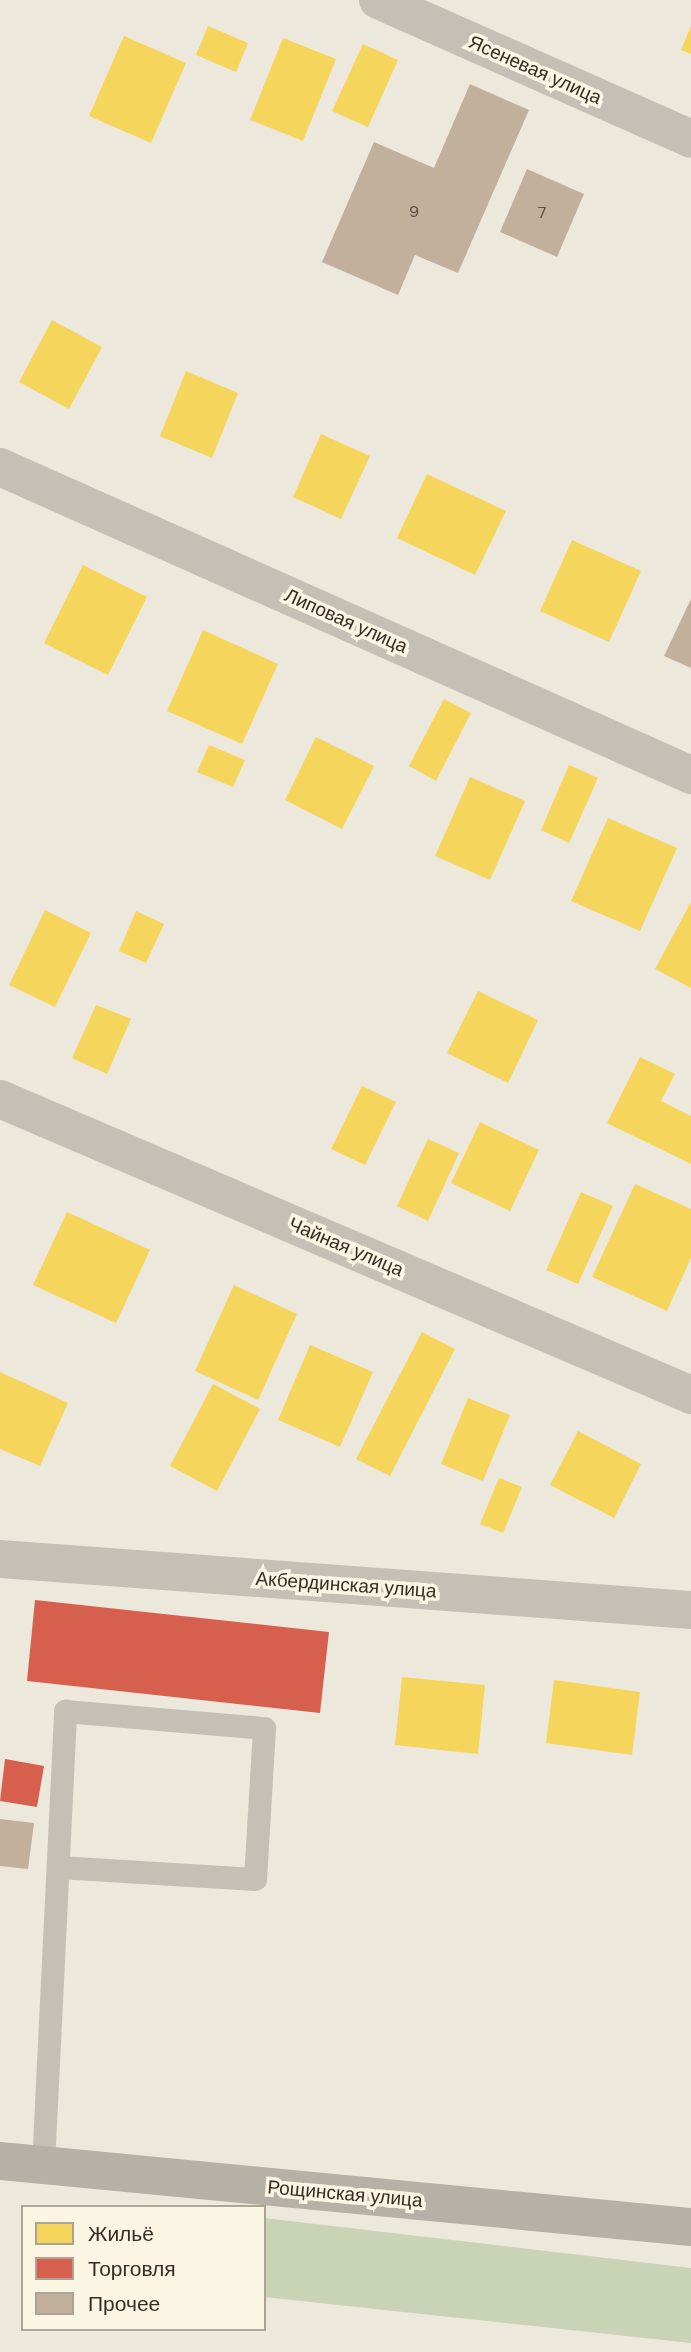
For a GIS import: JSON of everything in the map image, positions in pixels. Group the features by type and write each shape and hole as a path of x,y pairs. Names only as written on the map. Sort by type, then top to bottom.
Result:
{"street":[{"name":"Ясеневая улица","path":"378,0 691,139"},
{"name":"Липовая улица","path":"0,467 691,775"},
{"name":"Чайная улица","path":"0,1099 691,1395"},
{"name":"Акбердинская улица","path":"0,1559 687,1601"},
{"name":"Рощинская улица","path":"0,2161 691,2227"}],"lane":[{"path":"43,2165 65,1711 264,1728 255,1879 58,1867"}],"green space":[{"path":"266,2218 691,2268 691,2343 266,2297"}],"building: Жильё":[{"path":"208,26 248,43 236,72 196,55"},
{"path":"691,26 691,54 681,50"},
{"path":"124,36 186,63 151,143 89,116"},
{"path":"283,38 336,59 303,141 250,120"},
{"path":"363,44 398,60 368,127 332,111"},
{"path":"52,320 102,347 69,409 19,382"},
{"path":"186,371 238,393 212,458 160,436"},
{"path":"321,434 370,456 341,519 293,497"},
{"path":"427,474 506,511 475,575 397,538"},
{"path":"572,540 641,571 609,642 540,611"},
{"path":"83,565 147,597 108,675 44,643"},
{"path":"203,630 278,664 242,744 167,711"},
{"path":"444,699 471,713 436,781 409,766"},
{"path":"316,737 374,766 342,829 285,800"},
{"path":"209,745 245,760 233,787 197,772"},
{"path":"569,765 598,778 569,843 541,830"},
{"path":"470,777 525,801 490,880 435,856"},
{"path":"608,818 677,848 640,931 571,901"},
{"path":"691,902 691,988 655,969"},
{"path":"45,910 91,933 55,1007 9,985"},
{"path":"136,911 164,924 146,963 119,951"},
{"path":"478,991 538,1020 508,1083 447,1053"},
{"path":"96,1005 131,1019 107,1074 72,1058"},
{"path":"640,1057 675,1074 661,1101 691,1116 691,1164 607,1123"},
{"path":"362,1086 396,1102 365,1165 331,1149"},
{"path":"480,1122 539,1150 510,1211 451,1183"},
{"path":"428,1139 459,1153 428,1221 397,1206"},
{"path":"635,1184 691,1209 691,1258 667,1311 592,1277"},
{"path":"581,1192 613,1206 578,1284 546,1270"},
{"path":"67,1212 150,1250 116,1323 33,1285"},
{"path":"234,1285 297,1314 258,1400 195,1371"},
{"path":"422,1332 455,1349 390,1476 356,1459"},
{"path":"310,1345 373,1372 340,1447 278,1420"},
{"path":"0,1372 68,1403 40,1466 0,1449"},
{"path":"213,1384 260,1409 217,1491 170,1466"},
{"path":"468,1398 510,1415 483,1481 441,1464"},
{"path":"578,1431 641,1464 614,1518 550,1485"},
{"path":"499,1478 522,1487 503,1533 480,1524"},
{"path":"402,1677 485,1685 478,1754 395,1745"},
{"path":"554,1680 640,1692 632,1755 546,1743"}],"building: Торговля":[{"path":"35,1600 329,1632 320,1713 27,1681"},
{"path":"5,1759 44,1766 37,1807 0,1801"}],"building: Прочее":[{"path":"470,84 529,110 458,273 415,255 398,295 322,262 374,142 434,168"},
{"path":"527,169 584,194 557,257 500,232"},
{"path":"691,599 691,668 664,656"},
{"path":"0,1819 34,1823 28,1869 0,1866"}]}
